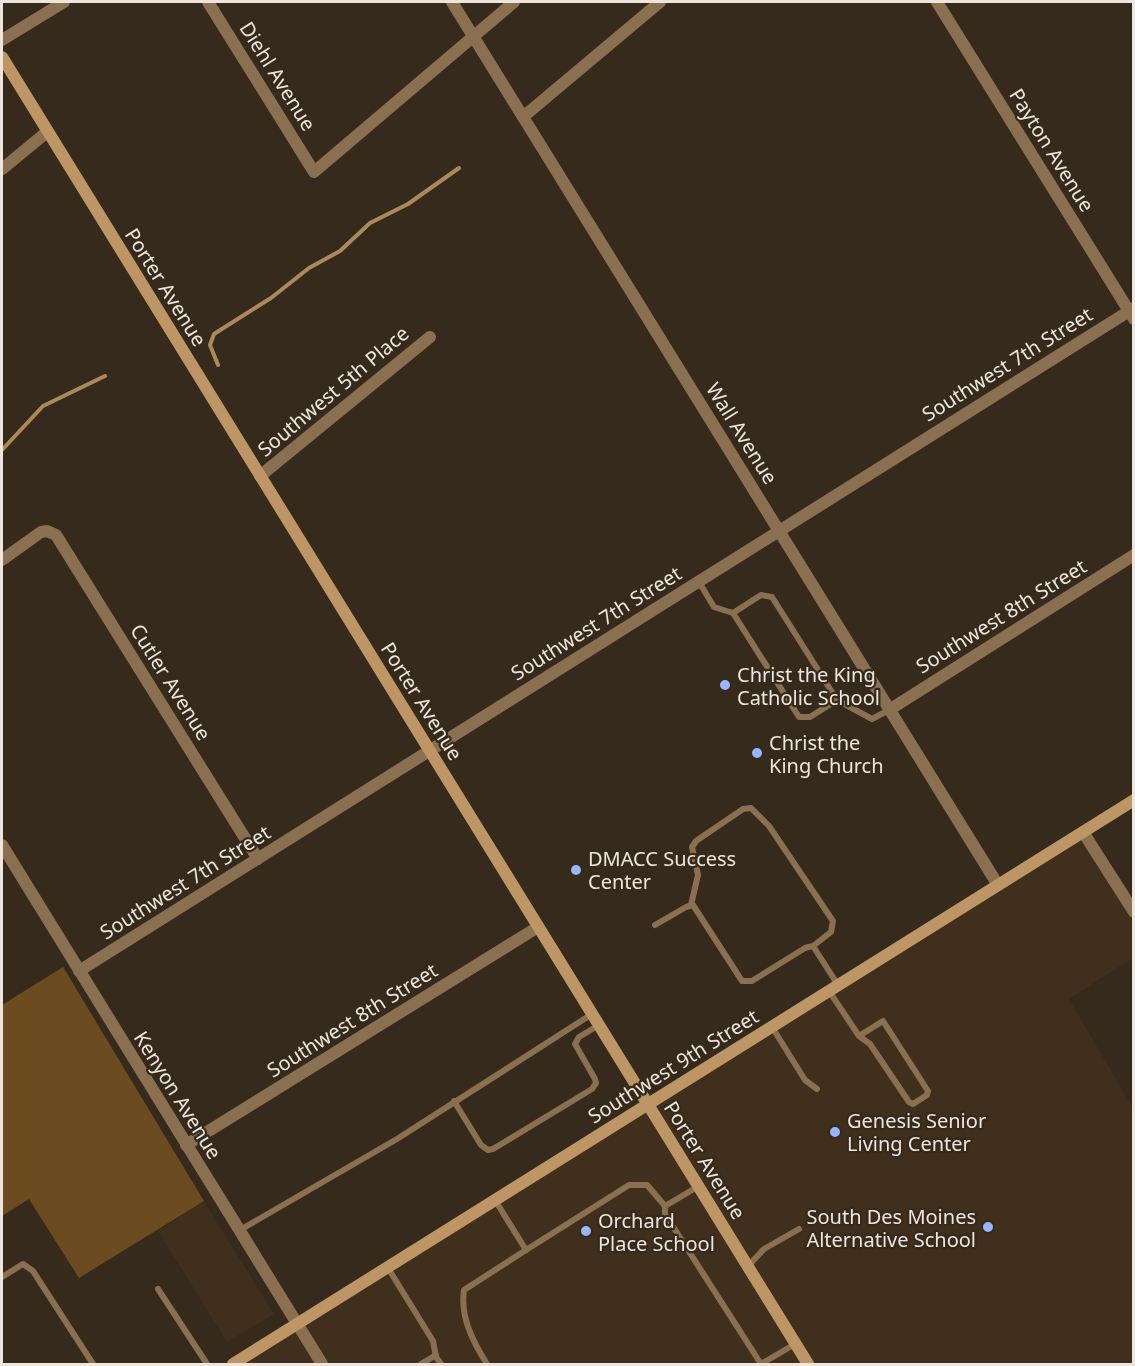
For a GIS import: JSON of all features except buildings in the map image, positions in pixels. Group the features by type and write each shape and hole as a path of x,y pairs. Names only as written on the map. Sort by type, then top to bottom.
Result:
{"street":[{"path":"2,40 64,2"},
{"name":"Diehl Avenue","path":"208,2 314,172 473,36"},
{"name":"Wall Avenue","path":"452,2 998,885"},
{"path":"473,36 514,2"},
{"path":"524,117 660,2"},
{"name":"Payton Avenue","path":"938,2 1132,313"},
{"name":"Porter Avenue","path":"2,57 46,132 808,1365"},
{"path":"2,169 46,132"},
{"name":"Southwest 7th Street","path":"79,971 779,531 1132,313"},
{"name":"Southwest 5th Place","path":"260,476 430,337"},
{"name":"Cutler Avenue","path":"2,560 31,537 47,531 56,535 258,859"},
{"name":"Southwest 8th Street","path":"889,710 1134,555"},
{"name":"Southwest 9th Street","path":"233,1365 1134,800"},
{"path":"1083,832 1134,912"},
{"name":"Kenyon Avenue","path":"2,845 322,1365"},
{"name":"Southwest 8th Street","path":"186,1145 538,927"}],"lane":[{"path":"699,582 714,607 733,613 799,717 810,717 837,700"},
{"path":"733,613 761,595 772,597 837,700 872,719 889,710"},
{"path":"655,925 690,904 698,875 692,851 696,841 743,809 751,808 769,826 833,921 831,932 813,946 805,948 746,983 742,981 697,909 690,904"},
{"path":"813,946 859,1036 870,1044 909,1102 913,1104 927,1095 928,1091 883,1021 859,1036"},
{"path":"239,1231 595,1019"},
{"path":"454,1101 481,1145 488,1150 493,1149 592,1089 596,1083 595,1079 575,1044 595,1019"},
{"path":"772,1027 805,1080 817,1089"},
{"path":"487,1365 465,1319 462,1304 464,1290 629,1185 647,1185 665,1206 666,1214 761,1365 795,1344"},
{"path":"665,1206 699,1186"},
{"path":"495,1200 526,1250"},
{"path":"748,1267 764,1249 799,1229"},
{"path":"2,1277 22,1264 33,1271 93,1365"},
{"path":"387,1268 433,1341 441,1365"},
{"path":"158,1289 207,1365"},
{"path":"421,1365 436,1355"}],"shaded area":[{"path":"1083,832 1133,911 1133,958 1069,999 1133,1108 1133,1364 233,1364"},
{"path":"63,967 204,1201 79,1278 29,1199 2,1216 2,1005"},
{"path":"204,1201 274,1314 227,1342 158,1231"}],"waterway":[{"path":"218,365 210,345 214,334 271,298 309,268 340,251 370,223 408,204 459,168"},
{"path":"2,450 43,406 105,376"}],"place":[{"name":"Christ the King Catholic School","path":"725,685"},
{"name":"Christ the King Church","path":"757,753"},
{"name":"DMACC Success Center","path":"576,870"},
{"name":"Genesis Senior Living Center","path":"835,1132"},
{"name":"South Des Moines Alternative School","path":"988,1227"},
{"name":"Orchard Place School","path":"586,1231"}]}
